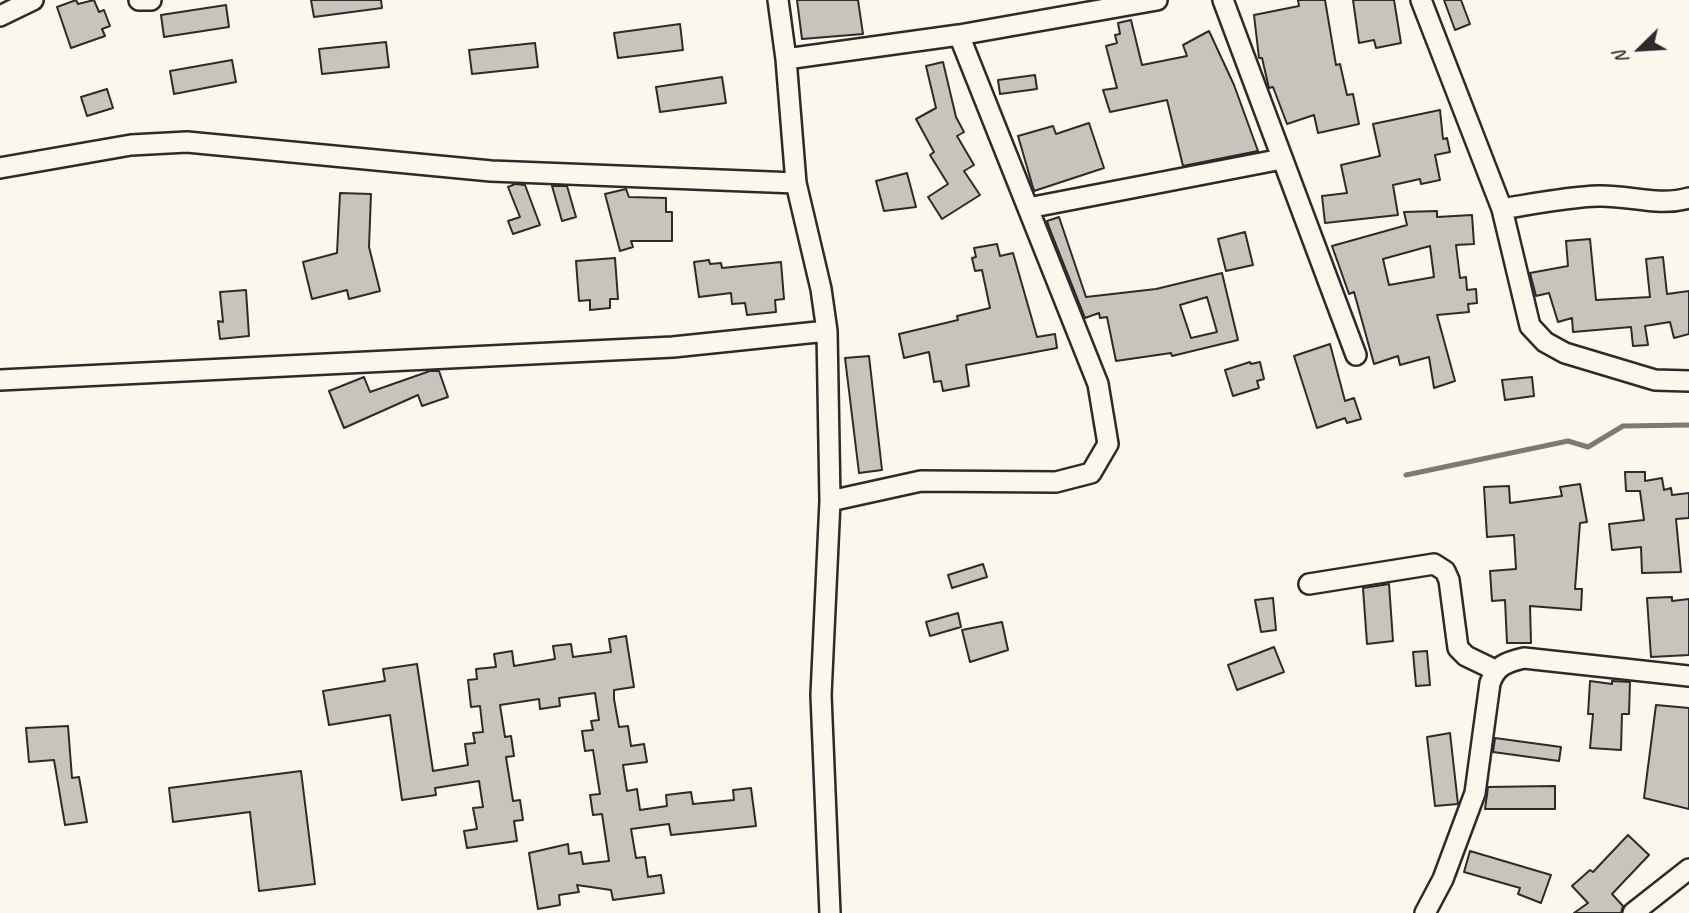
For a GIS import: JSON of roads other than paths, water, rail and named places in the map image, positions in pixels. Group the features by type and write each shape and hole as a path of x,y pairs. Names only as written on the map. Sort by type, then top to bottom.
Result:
{"street":[{"path":"0,16 33,0"},
{"path":"139,0 151,0"},
{"path":"778,0 786,59 796,183 821,289 827,331 830,501 821,695 830,913"},
{"path":"786,59 959,35 1157,0"},
{"path":"1223,0 1356,355"},
{"path":"1421,0 1502,209 1530,326 1545,342 1565,353 1655,380 1689,381"},
{"path":"830,501 921,481 1056,482 1091,473 1108,444 1098,384 959,35"},
{"path":"0,168 131,145 187,142 491,171 796,183"},
{"path":"1028,208 1282,159"},
{"path":"1502,209 1582,197 1602,196 1659,203 1689,198"},
{"path":"0,380 673,347 827,331"},
{"path":"1309,584 1434,564 1445,571 1449,580 1458,648 1466,656 1495,670"},
{"path":"1425,913 1443,879 1475,793 1490,683 1495,670 1509,661 1524,658 1689,676"},
{"path":"1633,913 1689,869"}],"waterway":[{"path":"1406,475 1568,441 1588,447 1623,426 1689,425"}]}
